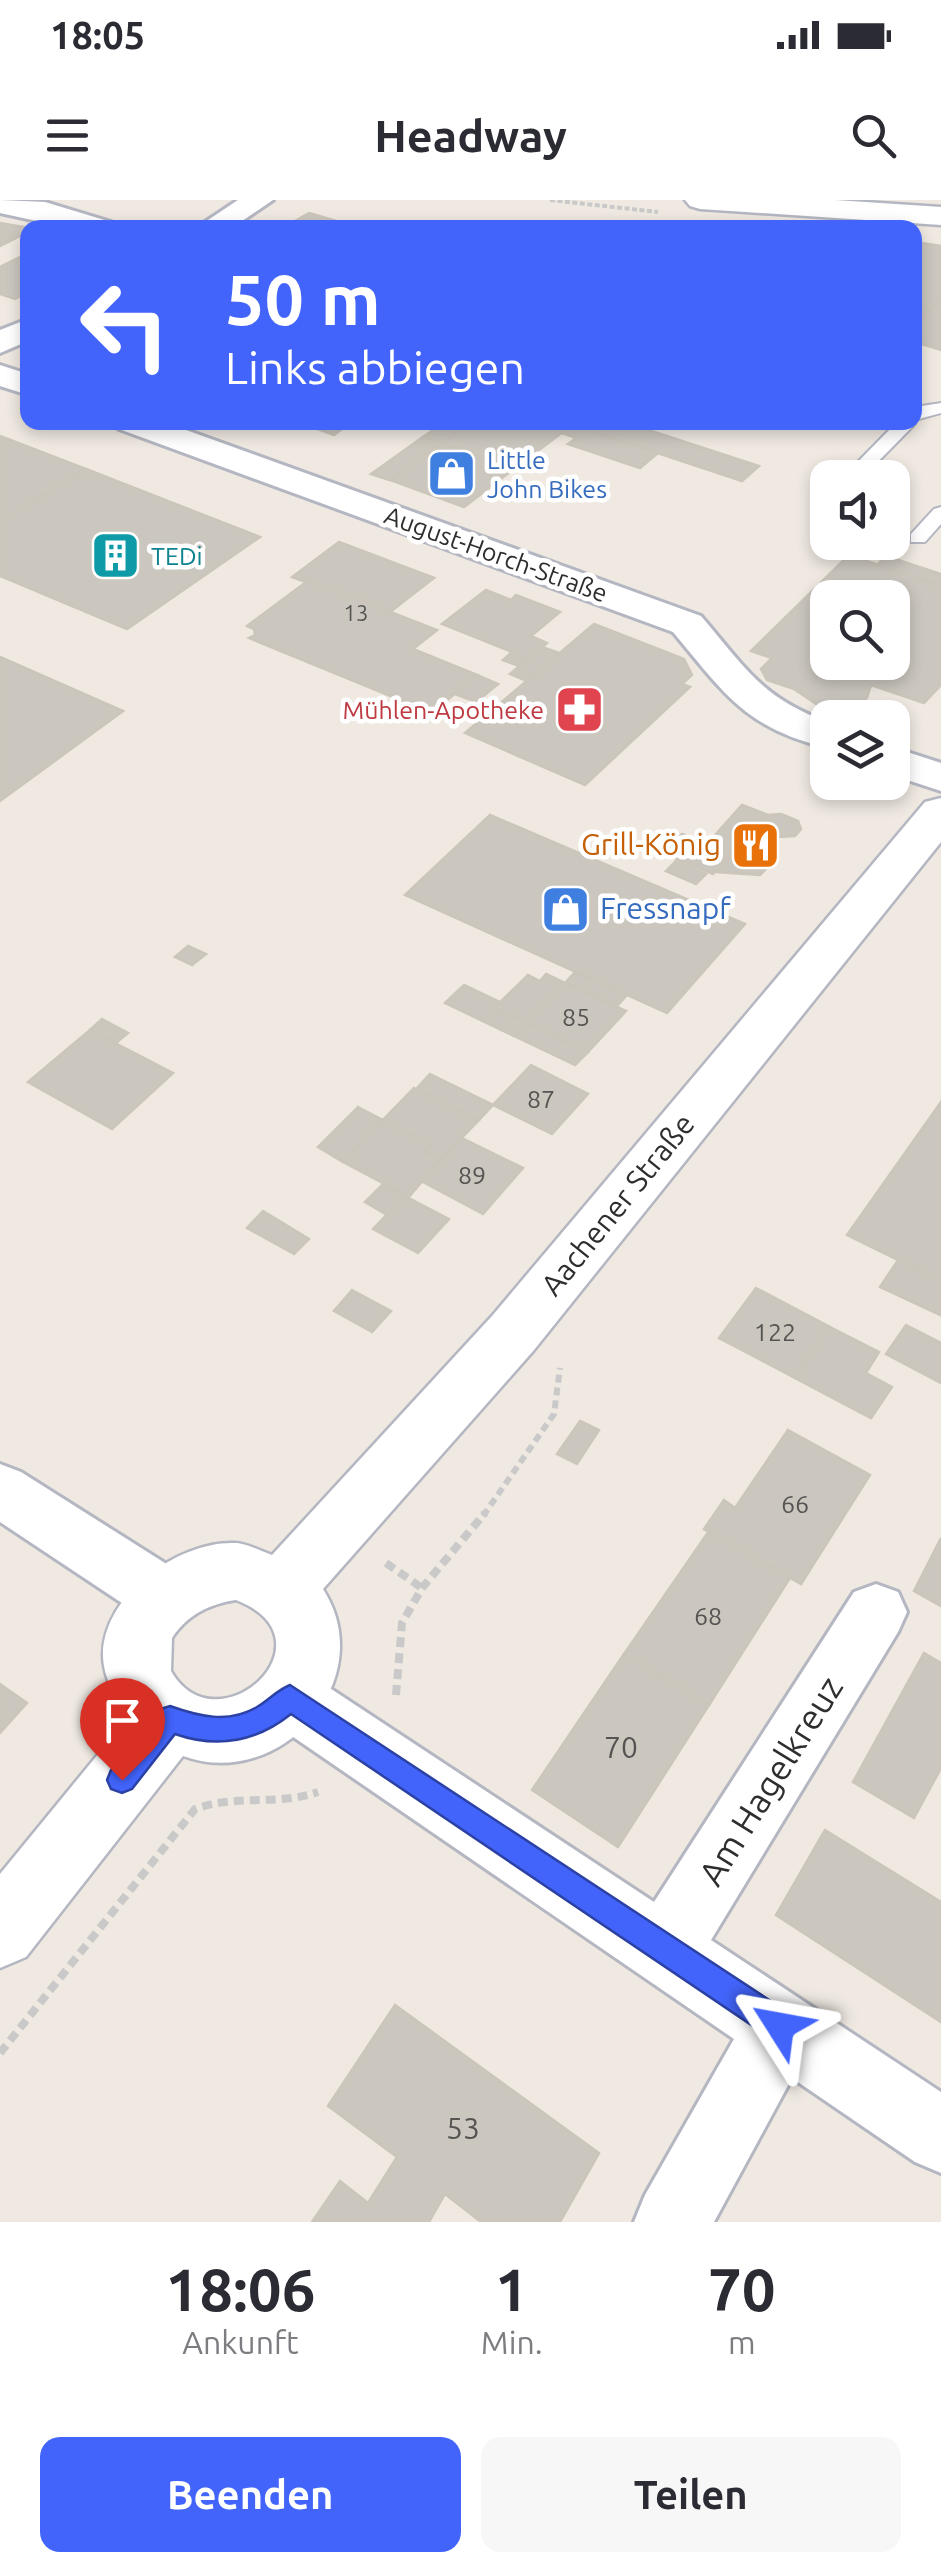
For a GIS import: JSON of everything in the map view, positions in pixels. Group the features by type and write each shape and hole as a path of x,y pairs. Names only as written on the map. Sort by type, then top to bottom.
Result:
{"main road":[{"path":"700,200 941,216"},
{"name":"Aachener Straße","path":"283,1588 513,1333 941,812"},
{"path":"211,1572 262,1576 283,1588 300,1604 309,1626 311,1650 305,1676 290,1698 265,1718 233,1730 200,1730 170,1719 152,1703 140,1683 136,1661 139,1638 149,1616 165,1597 211,1572"},
{"path":"0,1932 170,1719"}],"street":[{"path":"224,220 260,200"},
{"path":"0,204 45,210 76,220"},
{"name":"August-Horch-Straße","path":"153,430 687,624 746,694 777,718 810,730"},
{"path":"910,767 941,778"},
{"path":"0,1490 165,1597"},
{"name":"Am Hagelkreuz","path":"666,1949 876,1612"},
{"path":"290,1698 941,2136"},
{"path":"672,2222 780,2026"}],"lane":[{"path":"869,460 900,430"},
{"path":"918,538 941,513"}],"path":[{"path":"0,2053 195,1809 215,1799 284,1800 313,1795 331,1784 365,1750 393,1709 402,1624 422,1588 496,1499 554,1414 560,1392 560,1359"}],"building":[{"path":"309,213 333,220 297,220"},
{"path":"0,223 20,226 20,236 0,246"},
{"path":"922,243 941,246 941,300 922,316"},
{"path":"20,257 20,296 15,299 0,294 0,267"},
{"path":"941,300 941,350 922,344 922,316"},
{"path":"433,430 459,430 441,443 423,437"},
{"path":"459,430 563,432 515,468 441,443"},
{"path":"587,430 658,453 640,468 568,444 576,438 562,433"},
{"path":"588,430 649,430 759,466 742,481"},
{"path":"0,436 86,469 0,522"},
{"path":"423,437 441,443 390,480 371,474"},
{"name":"Little John Bikes","path":"441,443 515,468 464,507 390,480"},
{"name":"TEDi","path":"86,469 260,537 127,629 0,576 0,522"},
{"path":"339,542 434,578 390,612 292,577"},
{"path":"844,560 864,560 941,586 941,685 924,703 871,685 864,700 810,700 794,689 767,680 761,669 772,658 751,651 810,593 810,680 910,680 910,580 823,580"},
{"path":"882,560 898,560 941,574 941,586 877,565"},
{"path":"309,580 437,630 413,649 477,675 432,713 249,638 255,635 254,629 247,626"},
{"path":"486,590 511,600 516,595 560,612 531,636 547,643 519,666 503,660 512,652 442,624"},
{"name":"Mühlen-Apotheke","path":"594,624 684,659 692,675 682,684 690,687 585,785 465,733"},
{"path":"542,647 559,653 527,681 510,674"},
{"path":"0,657 123,711 0,801"},
{"path":"477,675 498,684 476,702 455,694"},
{"path":"742,805 768,815 733,854 707,844"},
{"name":"Grill-König","path":"781,814 798,821 801,829 795,836 778,837 763,854 768,867 760,875 714,872 768,815"},
{"path":"490,815 745,924 667,1013 405,895"},
{"path":"682,834 731,853 713,874 663,853"},
{"path":"676,861 706,874 696,884 666,871"},
{"path":"188,946 206,954 192,965 175,957"},
{"path":"575,972 627,995 617,1006 565,983"},
{"path":"546,974 565,983 527,1023 494,1008 528,975 540,981"},
{"path":"565,983 626,1011 588,1052 527,1023"},
{"path":"464,985 500,1002 494,1008 527,1023 514,1036 445,1003"},
{"path":"102,1019 128,1033 116,1043 90,1030"},
{"path":"527,1023 588,1052 575,1065 514,1036"},
{"path":"90,1030 173,1073 112,1129 28,1082"},
{"path":"531,1065 588,1094 552,1134 493,1105"},
{"path":"430,1074 493,1105 479,1120 416,1089"},
{"path":"414,1088 479,1120 440,1160 424,1152 431,1145 383,1120"},
{"path":"941,1102 941,1281 847,1235"},
{"path":"358,1107 383,1120 343,1162 318,1147"},
{"path":"383,1120 431,1145 424,1152 440,1160 409,1197 343,1162"},
{"path":"462,1138 523,1168 483,1214 421,1181"},
{"path":"383,1184 405,1196 387,1215 365,1202"},
{"path":"405,1196 449,1219 418,1253 373,1229"},
{"path":"263,1211 309,1239 294,1254 247,1228"},
{"path":"898,1260 941,1281 940,1315 880,1287"},
{"path":"756,1288 830,1327 795,1378 719,1338"},
{"path":"352,1290 391,1311 372,1332 334,1311"},
{"path":"906,1325 941,1343 941,1383 886,1354"},
{"path":"830,1327 879,1352 866,1373 892,1387 871,1418 795,1378"},
{"path":"580,1421 599,1430 577,1464 557,1454"},
{"path":"788,1430 870,1475 801,1584 704,1529 724,1500 735,1508"},
{"path":"709,1531 790,1578 709,1705 624,1654"},
{"path":"941,1538 941,1606 914,1591"},
{"path":"924,1653 941,1663 941,1768 914,1818 853,1782"},
{"path":"624,1654 709,1705 618,1847 532,1790"},
{"path":"0,1684 27,1703 0,1733"},
{"path":"825,1830 941,1902 941,2022 776,1915"},
{"path":"395,2005 599,2153 560,2222 481,2222 445,2194 429,2222 312,2222 340,2181 368,2203 397,2157 328,2106"}],"place":[{"name":"Little John Bikes","path":"452,474"},
{"name":"TEDi","path":"116,556"},
{"name":"Mühlen-Apotheke","path":"579,710"},
{"name":"Grill-König","path":"756,845"},
{"name":"Fressnapf","path":"565,909"}],"route":[{"path":"122,1780 170,1719 200,1730 233,1730 265,1718 290,1698 780,2026"}]}
